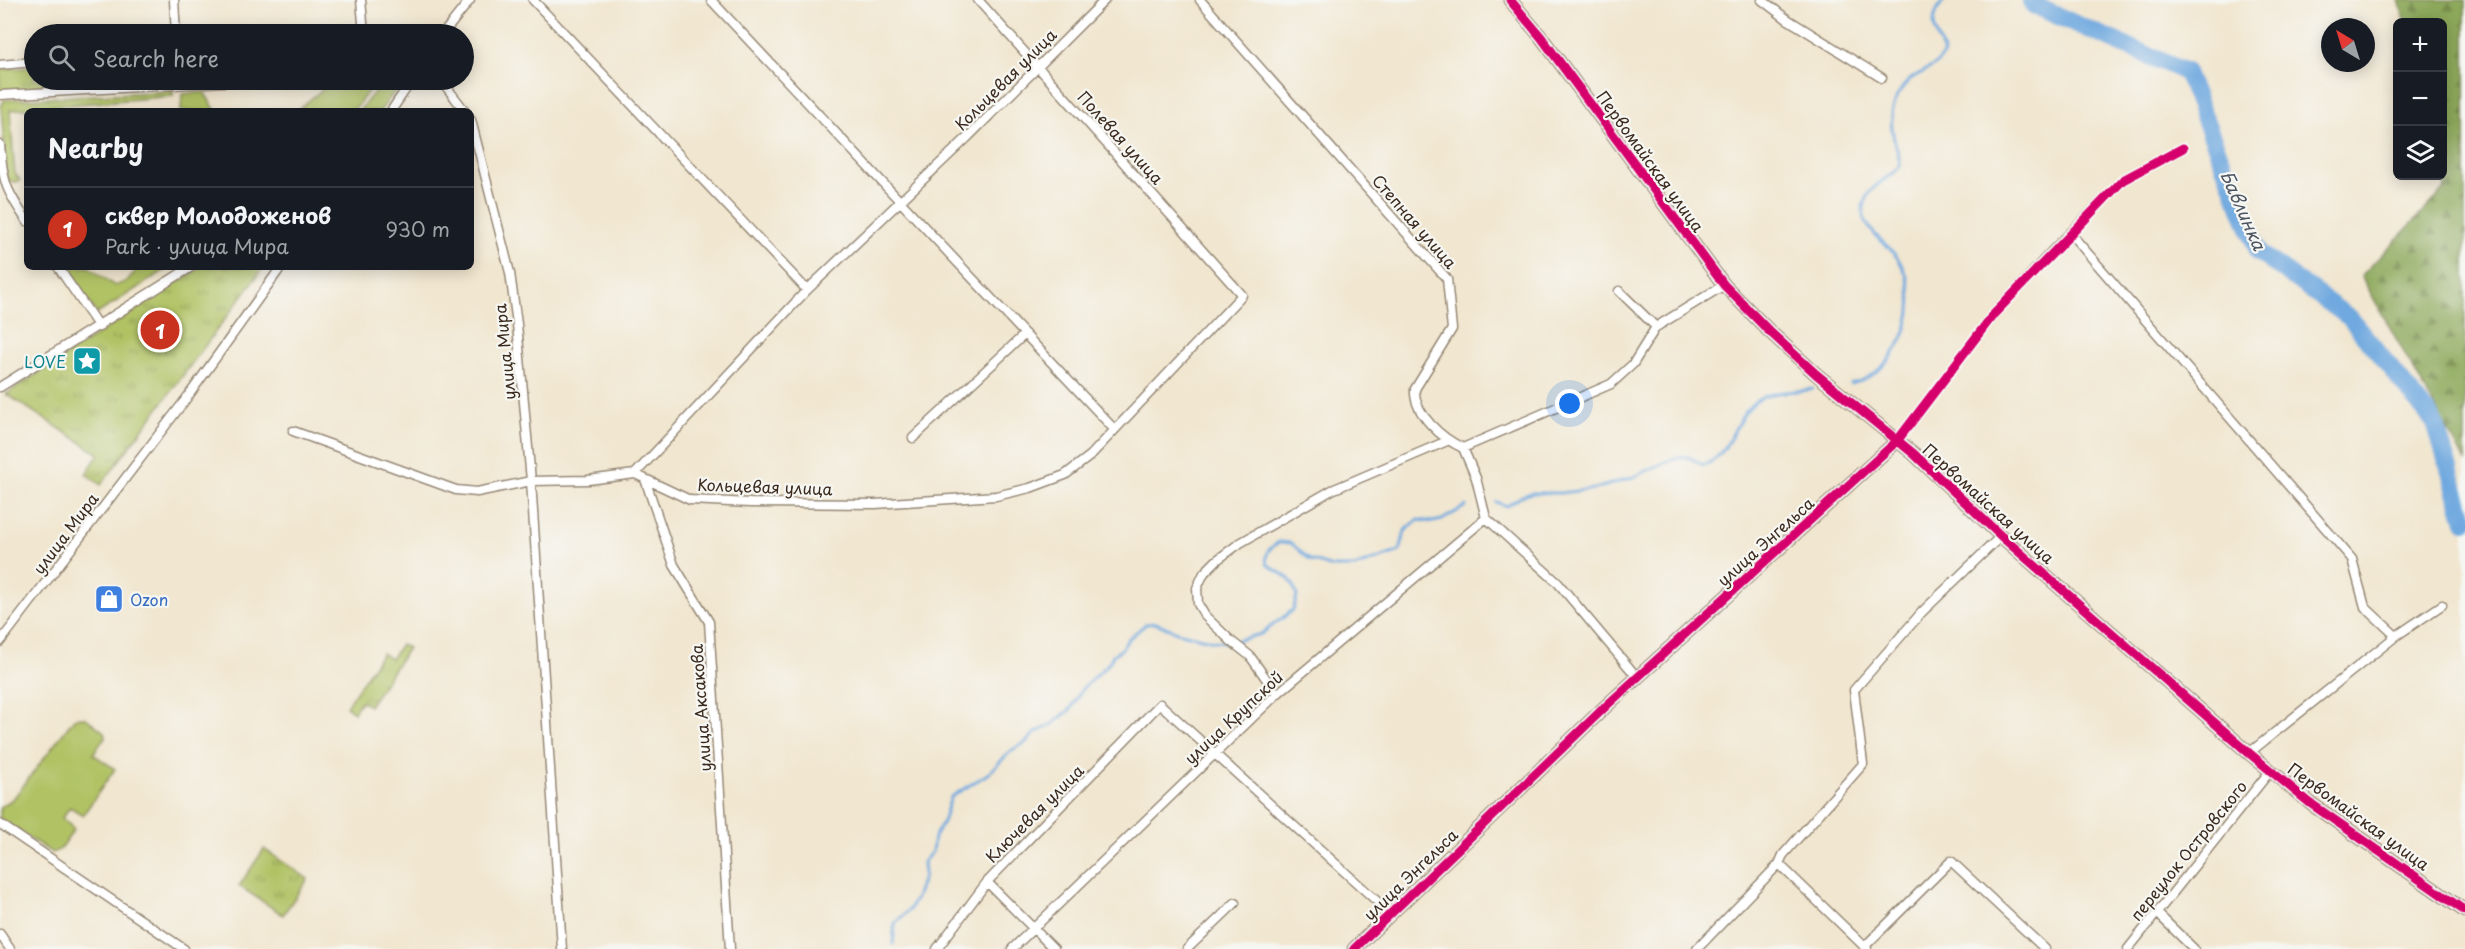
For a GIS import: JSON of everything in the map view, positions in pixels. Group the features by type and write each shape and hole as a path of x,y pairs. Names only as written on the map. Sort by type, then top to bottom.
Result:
{"street":[{"path":"174,0 175,24"},
{"path":"361,0 363,24"},
{"path":"451,24 470,0"},
{"path":"533,0 807,290"},
{"path":"711,0 1114,429"},
{"name":"Полевая улица","path":"978,0 1242,295"},
{"name":"Кольцевая улица","path":"1105,0 969,136 898,201 807,290 635,474 690,500 740,502 875,504 996,496 1030,488 1065,475 1090,456 1242,295"},
{"name":"Степная улица","path":"1200,0 1447,279 1452,329 1415,389 1414,399 1423,414 1447,441 1463,448"},
{"name":"Первомайская улица","path":"1510,0 1541,37 1724,285 1769,331 1803,363 1897,441 2001,536 2249,753 2310,803 2465,911"},
{"path":"1762,0 1787,19 1882,78"},
{"path":"0,65 24,63"},
{"path":"0,95 86,90"},
{"path":"393,108 405,90"},
{"path":"449,90 463,108"},
{"name":"улица Мира","path":"474,132 510,273 517,324 531,481"},
{"path":"0,145 3,178 9,195 24,217"},
{"name":"улица Энгельса","path":"1354,949 1637,677 1897,441 1993,315 2123,180 2184,148"},
{"path":"2071,234 2352,559 2365,607 2396,636"},
{"path":"60,270 99,327"},
{"path":"0,387 99,327 186,270"},
{"name":"улица Мира","path":"0,642 189,395 279,270"},
{"path":"1637,677 1558,583 1486,518 1476,478 1463,448 1611,384 1633,364 1656,327 1724,285"},
{"path":"1619,291 1656,327"},
{"path":"913,438 1025,334"},
{"path":"293,430 456,490 477,492 531,481 588,480 635,474"},
{"path":"1277,694 1250,656 1231,641 1201,610 1198,604 1197,588 1204,573 1240,543 1332,490 1447,441"},
{"name":"улица Аксакова","path":"645,479 674,565 709,622 730,949"},
{"path":"531,481 562,949"},
{"name":"улица Крупской","path":"1012,949 1277,694 1486,518"},
{"path":"1696,949 1779,864 1783,855 1863,764 1854,690 1922,612 2001,536"},
{"path":"2249,753 2396,636 2442,605"},
{"name":"Ключевая улица","path":"938,949 987,882 1160,704 1215,754"},
{"path":"1215,754 1390,914"},
{"name":"переулок Островского","path":"2128,949 2271,770"},
{"path":"0,824 184,949"},
{"path":"1779,864 1865,948 1951,861 2045,949"},
{"path":"987,882 1054,949"},
{"path":"1187,949 1235,903"},
{"path":"2157,913 2194,949"},
{"path":"0,934 10,949"}],"green space":[{"path":"2399,0 2465,0 2465,461 2361,276 2445,189 2443,180 2447,180 2447,18 2404,18"},
{"path":"24,68 24,90 46,90 0,93 0,69"},
{"path":"322,90 369,90 355,108 300,108"},
{"path":"376,90 396,90 382,108 361,108"},
{"path":"173,91 173,96 10,110 15,173 20,180 16,182 9,181 6,175 1,107 4,100"},
{"path":"204,92 214,108 181,108 182,94"},
{"path":"67,270 93,270 115,286 127,281 136,270 165,270 97,314"},
{"path":"196,270 262,270 101,485 86,474 99,454 6,394"},
{"path":"401,644 408,648 369,706 361,701 354,712 346,706 382,653 391,659"},
{"path":"86,718 104,732 105,737 93,754 115,769 83,815 70,807 62,818 74,829 61,849 52,853 0,819 0,807 13,799 74,719"},
{"path":"264,849 308,879 283,915 239,886"}],"waterway":[{"path":"1851,384 1866,379 1888,361 1904,335 1908,322 1910,295 1904,270 1897,258 1868,226 1863,210 1864,202 1872,190 1900,166 1892,126 1893,110 1898,94 1908,81 1935,65 1944,53 1934,26 1936,14 1944,0"},
{"name":"Бавлинка","path":"2030,0 2035,6 2186,72 2259,253 2350,318 2435,423 2465,521"},
{"path":"1496,502 1507,506 1522,496 1532,493 1595,489 1631,478 1675,458 1688,457 1703,465 1719,455 1741,418 1755,402 1776,393 1813,389"},
{"path":"1235,641 1261,634 1293,610 1297,596 1293,584 1267,564 1268,551 1279,542 1291,543 1310,560 1332,567 1354,567 1400,551 1405,531 1418,520 1433,522 1442,520 1466,506"},
{"path":"893,944 895,923 909,910 916,898 924,875 923,862 932,852 934,837 943,822 951,797 989,773 1012,750 1071,709 1082,689 1109,663 1113,655 1122,649 1128,639 1146,624 1156,623 1177,632 1228,642"}],"cycle path":[{"path":"1510,0 1541,37 1724,285 1769,331 1816,374 1914,454 2001,536 2249,753 2310,803 2465,911"},
{"path":"1354,949 1605,707 1897,441 1993,315 2123,180 2183,148"}],"place":[{"name":"сквер Молодоженов","path":"160,330"},
{"name":"LOVE","path":"87,361"},
{"name":"Ozon","path":"109,599"}]}
